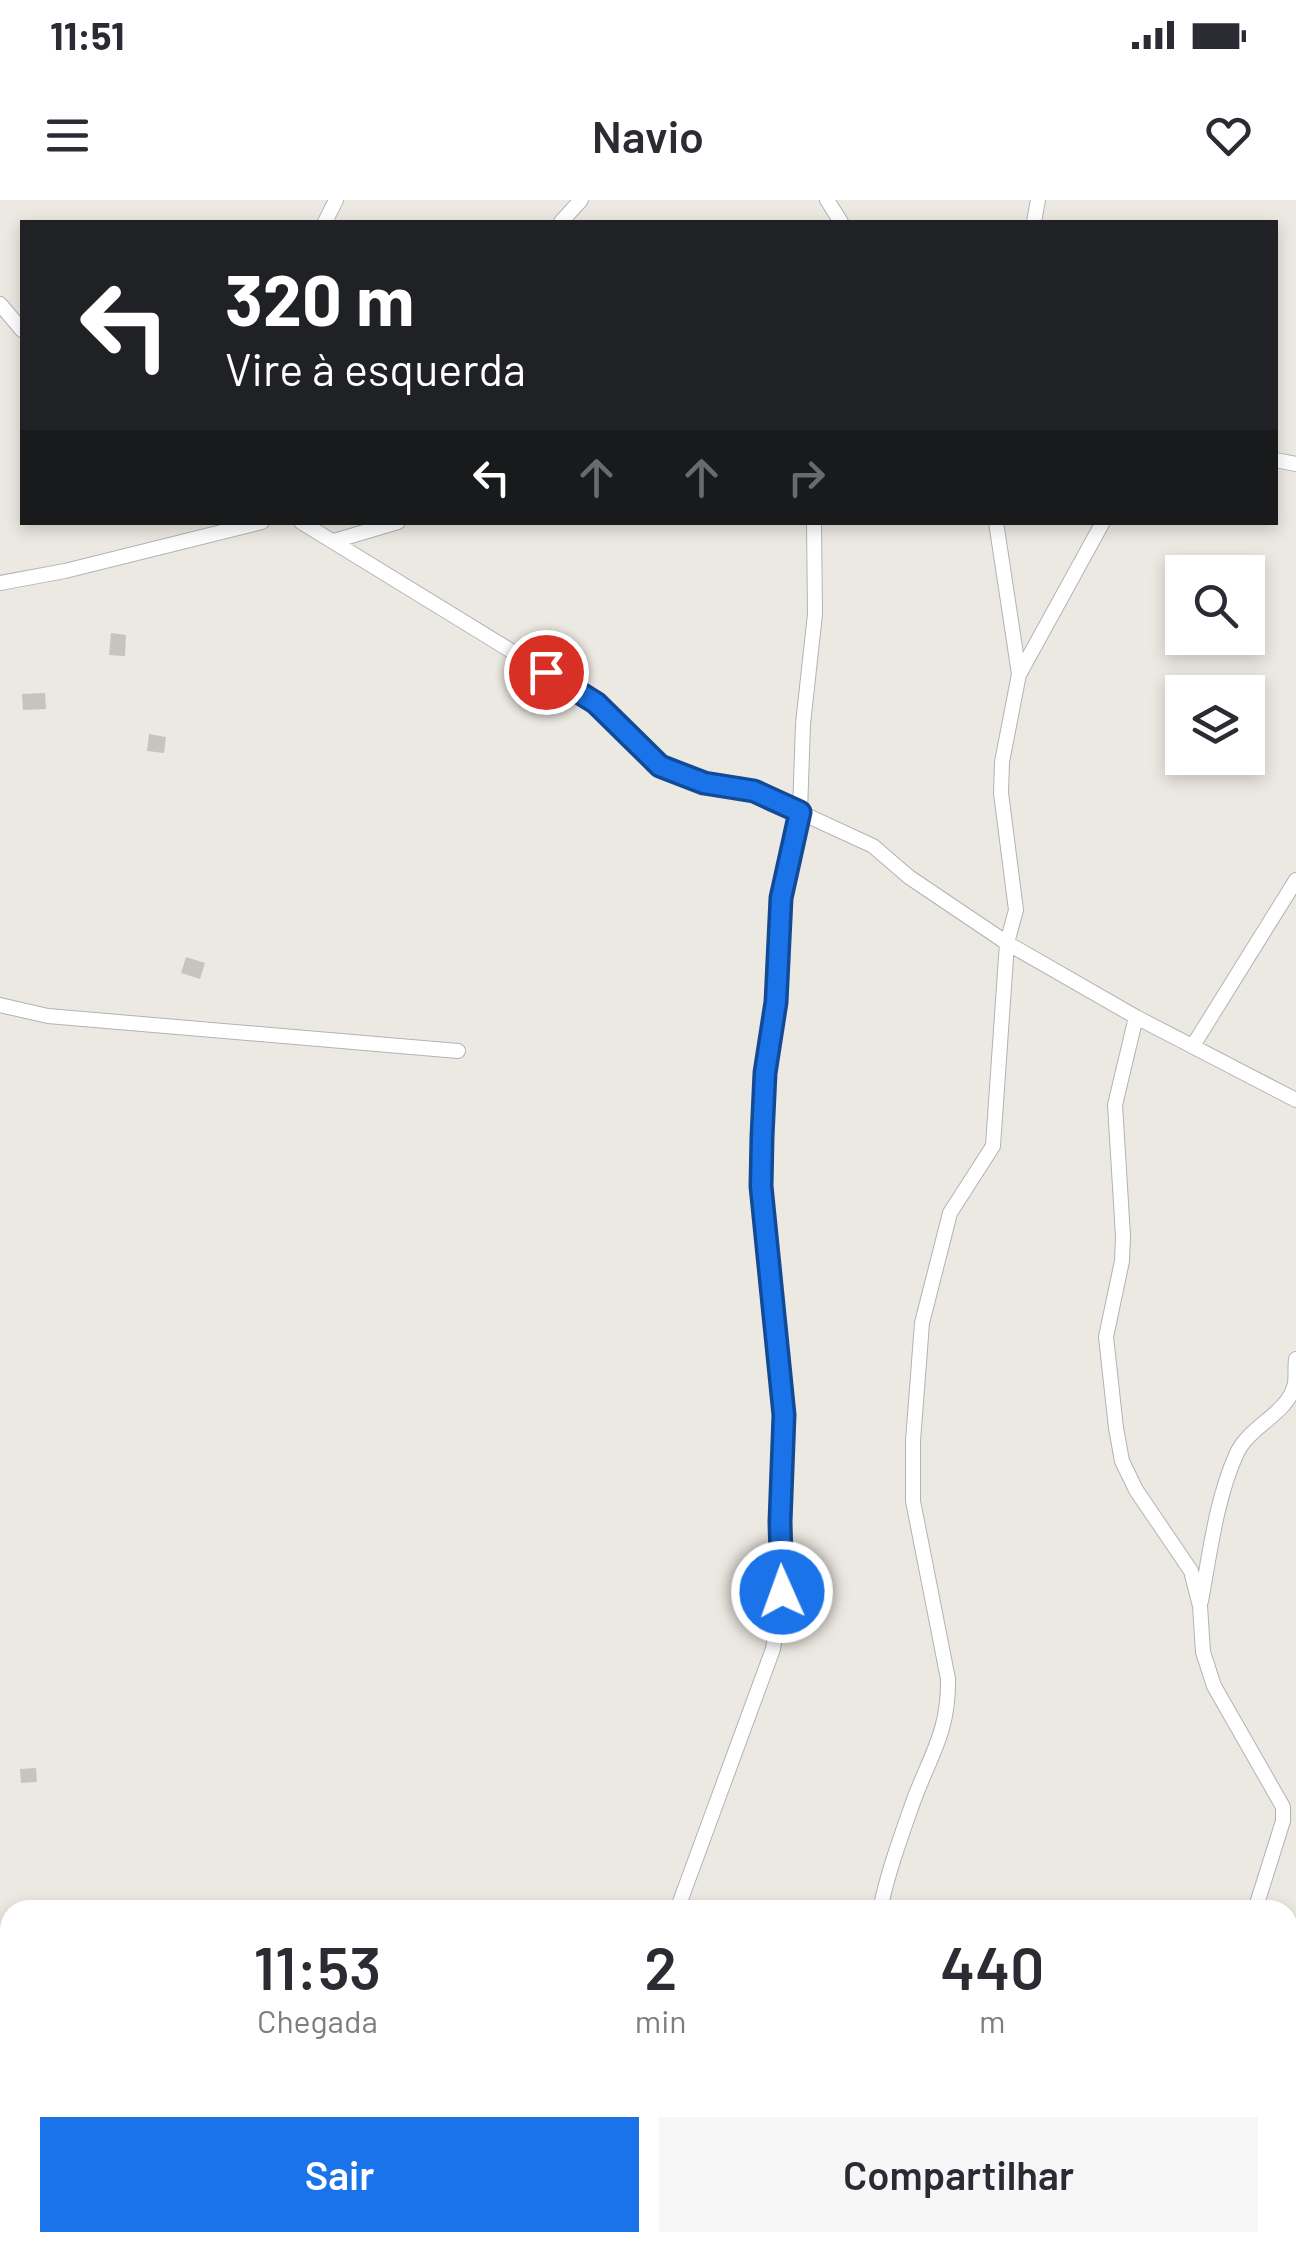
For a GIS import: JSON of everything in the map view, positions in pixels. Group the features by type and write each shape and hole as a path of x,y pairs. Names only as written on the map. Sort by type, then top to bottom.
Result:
{"street":[{"path":"563,220 581,200"},
{"path":"0,304 20,328"},
{"path":"0,583 250,525"},
{"path":"306,525 596,703 660,766 704,783 754,791 876,848 909,877 1007,943 1136,1017 1296,1100"},
{"path":"334,541 388,525"},
{"path":"682,1900 773,1649 782,1592 784,1415 761,1186 762,1137 765,1073 776,1002 781,898 800,812 803,724 815,614 814,525"},
{"path":"996,525 1019,674"},
{"path":"883,1900 912,1802 945,1729 949,1704 948,1679 913,1501 913,1441 922,1324 950,1213 992,1146 1007,943 1016,900 1001,793 1002,762 1019,674 1101,525"},
{"path":"1194,1044 1296,880"},
{"path":"0,1005 48,1016 458,1050"},
{"path":"1136,1017 1114,1105 1123,1236 1122,1261 1106,1337 1116,1428 1122,1462 1136,1490 1190,1572 1200,1606 1203,1652 1214,1686 1283,1807 1283,1821 1258,1900"},
{"path":"1200,1606 1221,1500 1236,1455 1247,1438 1289,1396 1295,1385 1296,1359"}],"building":[{"path":"111,633 126,635 125,656 109,655"},
{"path":"45,693 46,709 23,710 22,694"},
{"path":"149,734 166,737 164,753 147,751"},
{"path":"186,957 205,963 200,979 181,973"},
{"path":"36,1768 37,1782 21,1783 20,1769"}],"route":[{"path":"546,672 596,703 660,766 704,783 754,791 800,812 781,898 776,1002 765,1073 762,1137 761,1186 784,1415 782,1592"}]}
